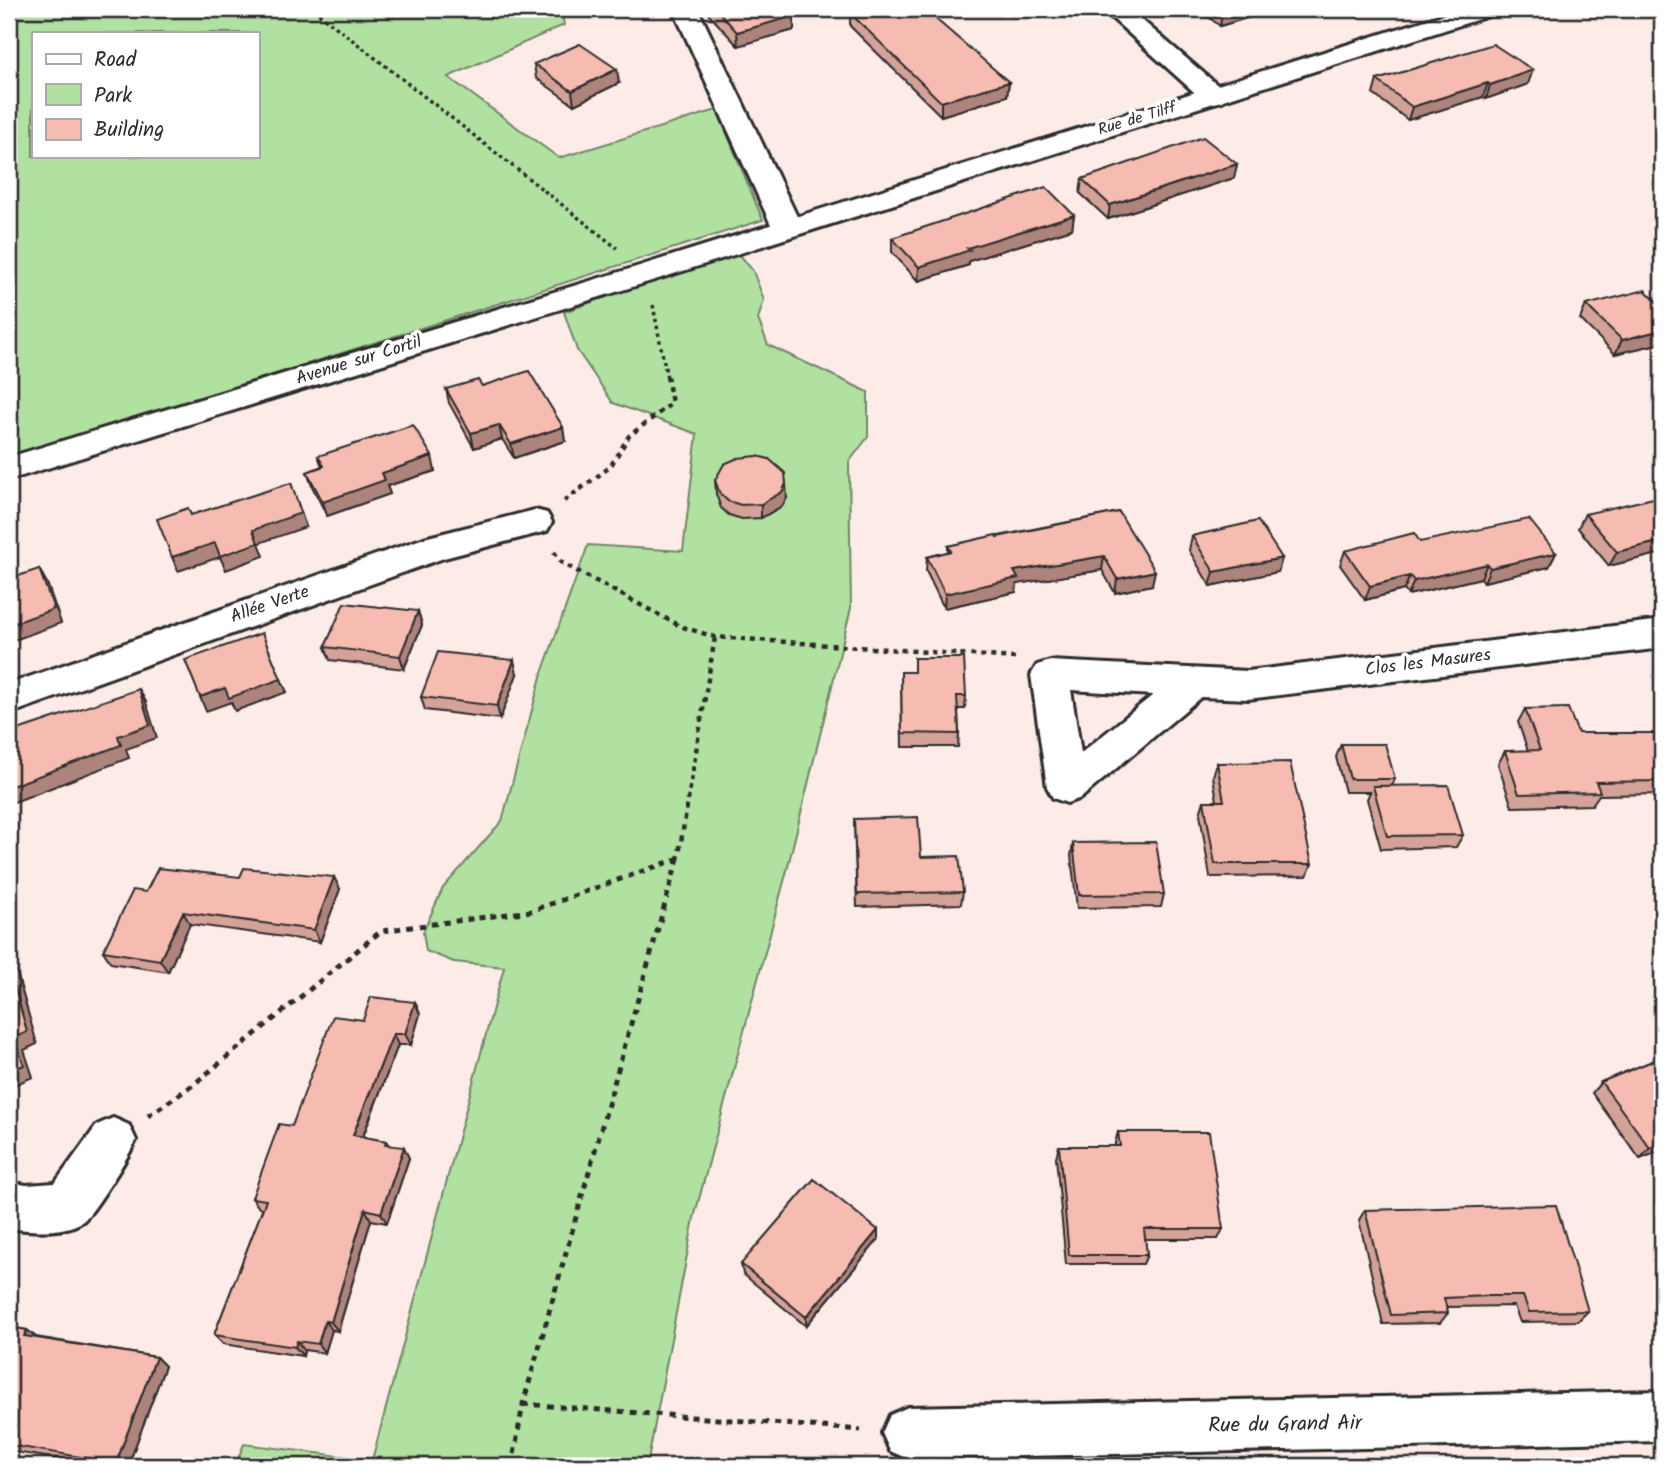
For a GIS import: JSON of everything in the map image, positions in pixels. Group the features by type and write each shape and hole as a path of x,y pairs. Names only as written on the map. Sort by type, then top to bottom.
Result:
{"street":[{"path":"685,9 787,227"},
{"path":"1114,9 1213,95"},
{"name":"Rue de Tilff","path":"710,253 1486,9"},
{"name":"Avenue sur Cortil","path":"9,469 710,253"},
{"name":"Allée Verte","path":"9,699 436,547 535,522"},
{"name":"Clos les Masures","path":"1050,676 1248,685 1662,634"},
{"path":"1050,676 1067,787 1194,682"},
{"path":"9,1205 26,1208 67,1205 113,1140"},
{"name":"Rue du Grand Air","path":"908,1433 1662,1416"}],"path":[{"path":"512,1466 523,1404 677,859 716,637 1012,656 1050,676"},
{"path":"113,1140 192,1085 381,931 531,911 677,859"},
{"path":"523,1404 908,1433"}],"green space":[{"path":"9,9 561,9 564,25 448,77 559,158 717,110 763,220 9,458"},
{"path":"736,250 753,271 764,300 758,319 768,345 868,392 868,437 849,462 851,608 787,870 694,1218 647,1466 235,1466 244,1444 372,1460 504,967 454,962 426,951 423,932 443,888 502,821 542,673 588,545 683,551 697,434 613,403 577,350 564,312"}],"building":[{"path":"716,9 786,9 794,16 737,32"},
{"path":"866,9 924,9 1009,82 941,102 850,13"},
{"path":"580,44 617,69 572,91 534,64"},
{"path":"1493,44 1533,70 1412,107 1377,80"},
{"path":"1203,137 1237,164 1110,205 1082,179"},
{"path":"1046,187 1074,215 967,248 970,250 919,267 892,238"},
{"path":"1645,290 1662,307 1662,330 1622,340 1586,305"},
{"path":"529,371 563,427 511,444 499,425 471,433 446,389 478,380 482,386"},
{"path":"413,425 432,456 382,473 385,480 323,502 307,472 324,466 318,456"},
{"path":"757,456 769,459 785,473 786,484 782,492 761,504 741,505 728,501 720,494 715,480 724,464 738,458"},
{"path":"291,483 301,513 253,530 258,543 220,556 215,543 172,557 157,519 188,508 191,515"},
{"path":"1658,497 1662,503 1662,541 1617,552 1585,514"},
{"path":"1119,512 1155,571 1117,579 1104,556 1014,571 1018,578 945,594 927,557 951,551 948,546"},
{"path":"1529,519 1556,553 1490,568 1487,564 1414,581 1410,576 1370,586 1345,551 1414,533 1420,542"},
{"path":"1258,521 1282,558 1214,572 1192,536"},
{"path":"39,569 54,609 9,625 9,579"},
{"path":"344,603 418,611 400,656 325,647"},
{"path":"262,633 281,679 229,698 225,688 200,697 185,660"},
{"path":"438,652 514,660 497,706 421,697"},
{"path":"914,658 964,658 966,696 957,696 959,734 902,733 901,672 914,672"},
{"path":"139,689 150,725 118,736 121,745 9,787 9,733"},
{"path":"1568,708 1578,733 1662,733 1662,781 1596,782 1600,792 1519,794 1505,751 1540,750 1525,709"},
{"path":"1341,744 1385,744 1395,779 1350,779"},
{"path":"1290,762 1312,864 1215,864 1204,801 1224,801 1217,763"},
{"path":"1448,785 1463,835 1387,836 1373,786"},
{"path":"918,817 921,857 959,856 963,892 857,894 854,819"},
{"path":"1156,842 1164,894 1079,895 1073,843"},
{"path":"158,868 240,877 244,868 334,877 314,930 183,912 160,960 103,951 133,890 146,892"},
{"path":"9,965 27,1032 14,1038 24,1065 9,1071"},
{"path":"371,997 415,1002 405,1034 393,1034 353,1135 386,1141 385,1145 404,1147 381,1213 365,1209 331,1322 325,1321 318,1344 297,1341 295,1347 214,1335 266,1200 252,1198 279,1124 292,1126 333,1016 363,1020"},
{"path":"1662,1057 1662,1143 1650,1148 1601,1082"},
{"path":"1118,1132 1209,1132 1223,1229 1144,1229 1147,1255 1069,1255 1059,1146 1120,1146"},
{"path":"814,1179 878,1230 806,1317 741,1264"},
{"path":"1556,1205 1588,1311 1529,1312 1523,1296 1489,1296 1444,1298 1448,1313 1391,1315 1365,1210"},
{"path":"9,1327 27,1330 24,1336 156,1357 116,1463 9,1445"}]}
